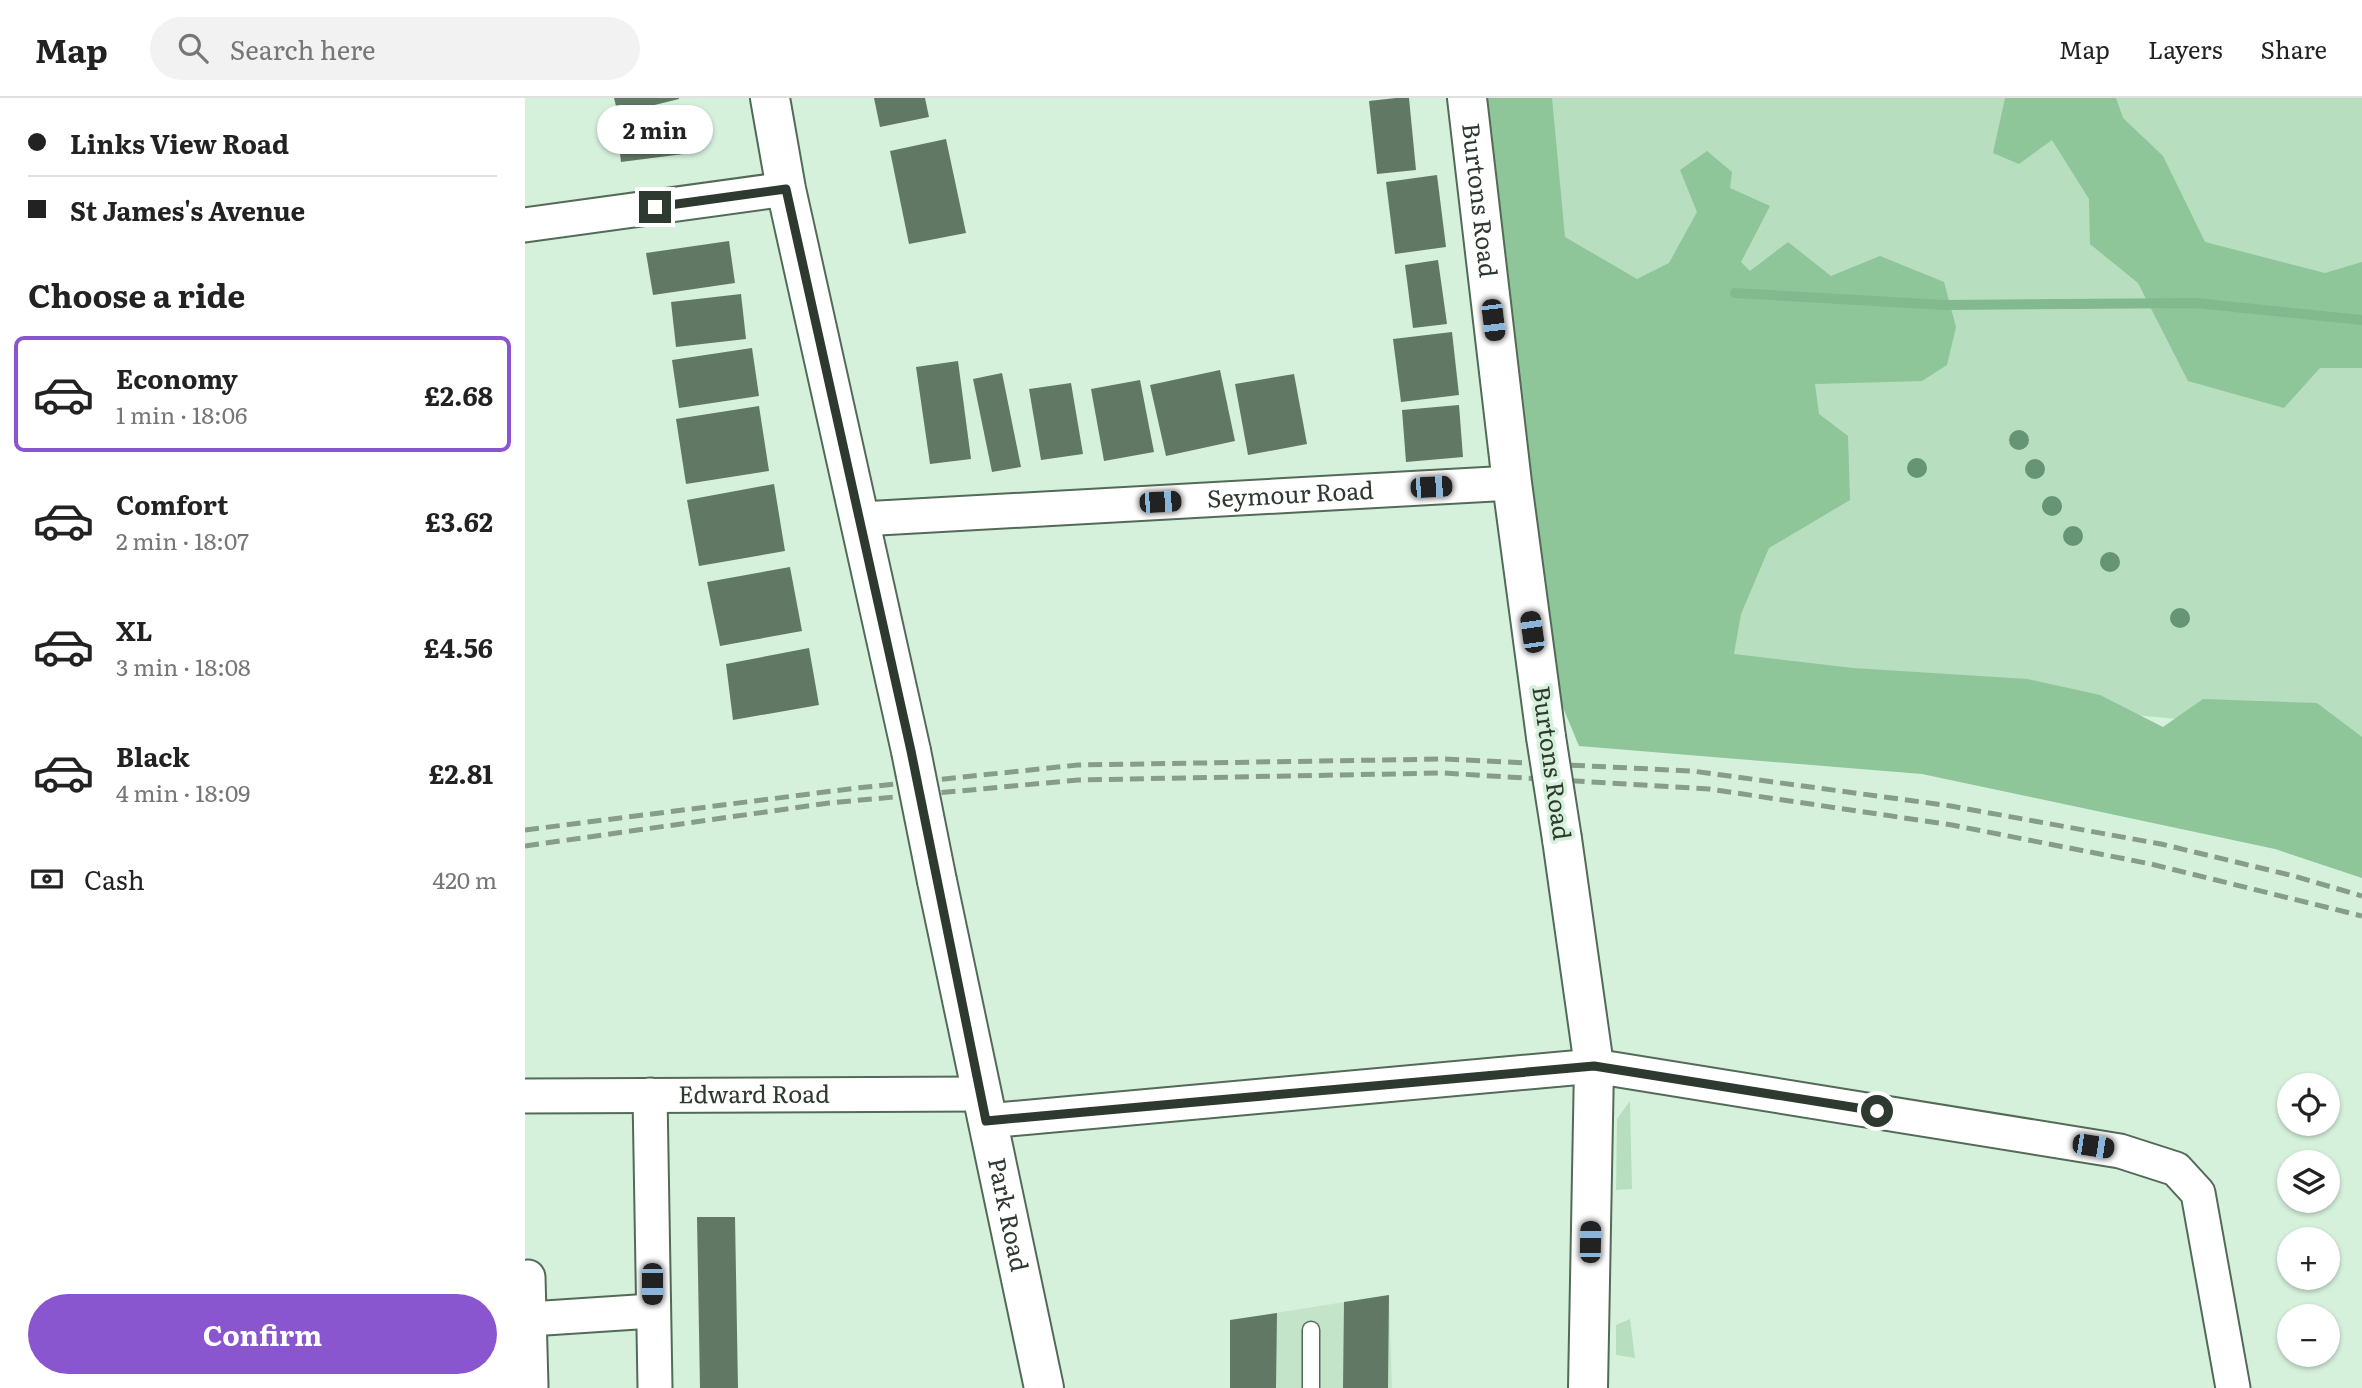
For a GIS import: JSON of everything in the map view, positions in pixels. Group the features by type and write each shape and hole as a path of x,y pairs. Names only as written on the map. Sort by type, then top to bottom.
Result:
{"street":[{"name":"Park Road","path":"771,98 786,189 911,751 1044,1388"},
{"name":"Burtons Road","path":"1467,98 1512,482 1594,1066 1588,1388"},
{"path":"525,225 786,189"},
{"name":"Seymour Road","path":"861,519 1512,482"},
{"name":"Edward Road","path":"525,1096 650,1095 984,1107 1594,1066 2120,1151 2176,1169 2198,1193 2234,1388"},
{"path":"650,1095 655,1388"},
{"path":"529,1277 531,1386"},
{"path":"530,1320 652,1311"}],"lane":[{"path":"1311,1330 1311,1388"}],"shaded area":[{"path":"1518,98 2362,98 2362,757 2293,730 1587,663"},
{"path":"1630,1101 1632,1189 1616,1190 1617,1119"},
{"path":"1389,1295 1392,1388 1230,1388 1230,1320"},
{"path":"1630,1319 1635,1358 1616,1355 1616,1325"}],"green space":[{"path":"1477,98 1552,98 1565,237 1637,279 1669,263 1697,212 1680,170 1707,151 1732,172 1730,188 1770,206 1741,262 1750,271 1788,242 1831,276 1880,256 1944,282 1956,327 1947,365 1922,381 1815,384 1819,414 1848,436 1850,500 1769,548 1741,614 1734,654 1853,668 2027,679 2100,695 2163,727 2203,699 2317,703 2362,737 2362,878 2275,849 1922,774 1579,746 1559,698"},
{"path":"2005,98 2116,98 2123,118 2163,156 2205,242 2325,273 2362,262 2362,368 2320,368 2284,408 2188,381 2138,283 2090,244 2089,199 2052,140 2019,164 1993,153"}],"building":[{"path":"614,98 679,98 679,99 618,114"},
{"path":"874,98 925,98 929,117 880,127"},
{"path":"1409,98 1416,170 1377,174 1369,101"},
{"path":"693,110 699,152 621,162 616,119"},
{"path":"946,139 966,233 909,244 890,151"},
{"path":"1437,175 1446,247 1395,254 1386,182"},
{"path":"729,241 735,283 653,295 646,253"},
{"path":"1438,260 1447,324 1413,328 1405,265"},
{"path":"741,294 746,339 676,347 671,302"},
{"path":"1452,332 1459,395 1401,402 1393,339"},
{"path":"752,348 759,396 679,408 672,360"},
{"path":"958,361 971,459 930,464 916,367"},
{"path":"1220,370 1235,441 1166,456 1150,385"},
{"path":"1002,373 1021,467 992,472 973,379"},
{"path":"1294,374 1307,444 1248,455 1235,384"},
{"path":"1140,380 1154,452 1104,461 1091,389"},
{"path":"1071,383 1083,454 1041,460 1029,389"},
{"path":"1459,405 1463,457 1406,462 1402,410"},
{"path":"759,406 769,471 686,484 676,419"},
{"path":"774,484 785,551 699,566 687,500"},
{"path":"790,567 802,631 720,646 707,582"},
{"path":"809,648 819,705 733,720 726,664"},
{"path":"697,1217 735,1217 738,1388 700,1388"},
{"path":"1389,1295 1388,1388 1343,1388 1344,1302"},
{"path":"1277,1313 1276,1388 1230,1388 1230,1320"}],"waterway":[{"path":"1735,293 1944,305 2196,303 2362,320"}],"railway":[{"path":"525,830 857,788 1078,765 1444,759 1692,771 1951,806 2161,844 2294,876 2362,896"},
{"path":"525,846 829,803 1078,780 1443,773 1709,789 1952,825 2151,864 2362,916"}],"route":[{"path":"655,207 786,189 911,751 986,1121 1594,1066 1877,1111"}]}
